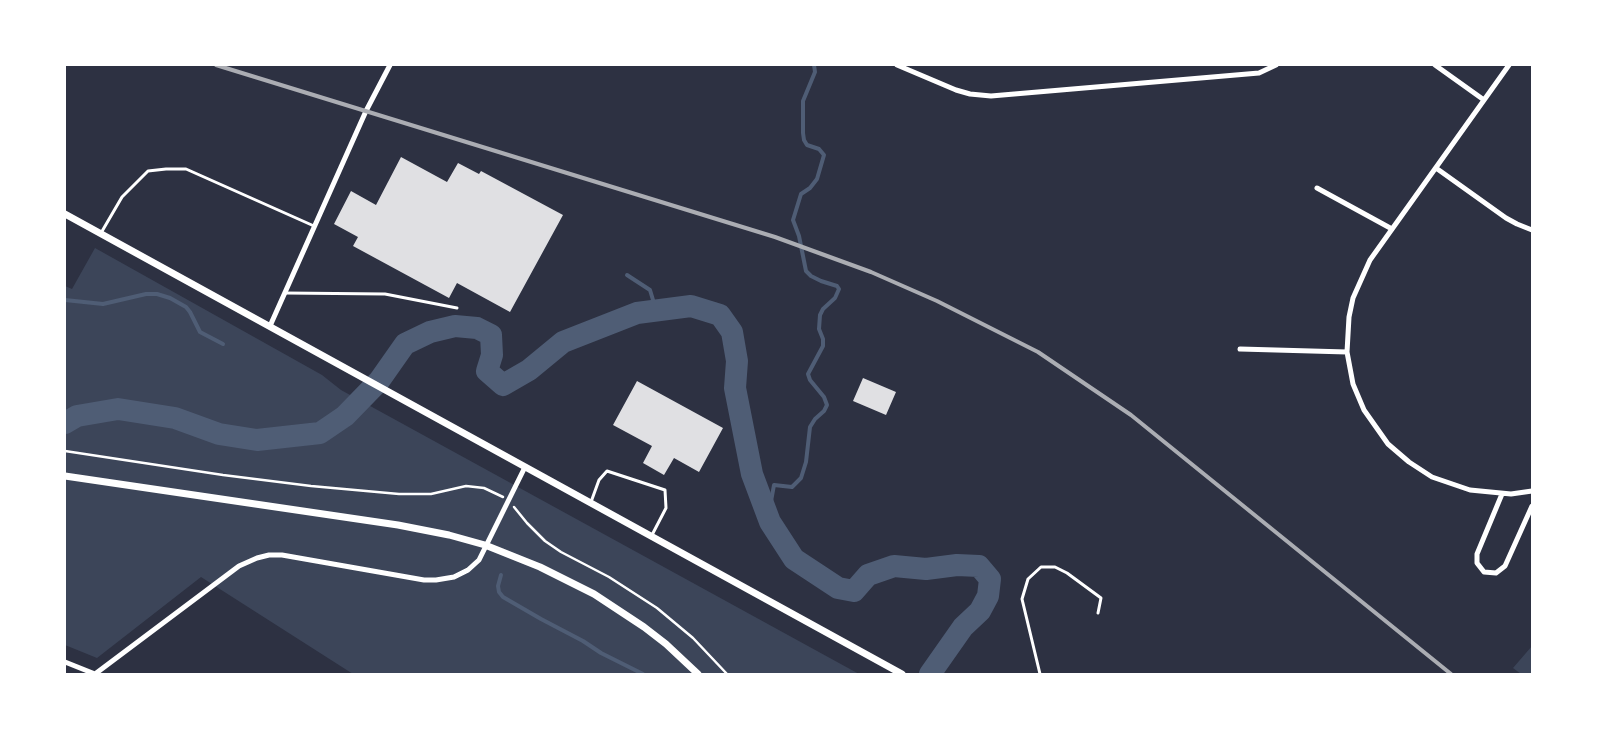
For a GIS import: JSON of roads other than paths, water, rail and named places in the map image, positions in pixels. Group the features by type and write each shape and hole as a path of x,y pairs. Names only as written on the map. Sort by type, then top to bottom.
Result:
{"street":[{"path":"270,326 366,111 390,65"},
{"path":"897,65 956,90 970,94 991,96 1259,74 1276,65"},
{"path":"1435,65 1484,100"},
{"path":"1509,65 1370,260 1358,285 1349,317 1347,352 1354,384 1364,410 1379,433 1398,454 1420,470 1445,483 1470,490 1502,494 1532,491"},
{"path":"1436,168 1506,218 1532,230"},
{"path":"1317,188 1392,229"},
{"path":"65,214 902,674"},
{"path":"1240,349 1347,352"},
{"path":"65,662 95,674 239,566 269,555 282,555 424,580 454,577 468,570 479,560 525,467"},
{"path":"65,476 398,525 449,535 485,545 540,567 594,594 644,627 698,674"},
{"path":"1502,494 1477,554 1477,563 1484,572 1496,573 1505,566 1532,506"}],"lane":[{"path":"101,233 122,197 148,172 166,168 186,169 314,226"},
{"path":"285,293 385,294 456,308"},
{"path":"591,503 599,480 607,471 665,490 666,508 651,536"},
{"path":"1040,674 1022,599 1028,579 1041,567 1055,567 1067,573 1101,598 1098,613"}],"waterway":[{"path":"768,518 774,485 792,487 801,478 806,462 810,427 827,405 824,397 810,380 808,374 823,346 823,339 819,329 820,315 823,309 835,298 839,289 837,286 811,276 806,271 799,236 793,220 801,194 810,188 817,179 824,155 819,149 807,145 803,133 803,101 815,72 814,65"},
{"path":"627,275 650,290 656,310"},
{"path":"65,300 103,304 146,294 157,294 170,298 186,307 200,332 223,344"},
{"path":"65,423 77,416 118,409 175,418 219,434 257,440 320,433 345,416 379,381 405,344 430,332 455,326 477,328 491,335 492,355 487,371 503,385 529,370 563,342 637,313 691,306 720,315 732,332 737,361 735,388 752,474 770,522 794,559 838,588 854,591 868,575 894,566 926,569 957,565 979,566 990,579 988,596 980,611 963,627 930,674"},
{"path":"501,575 498,586 499,592 503,597 601,653 643,674"},
{"path":"932,671 938,674"}],"railway":[{"path":"216,65 775,237 871,272 937,301 1038,352 1131,415 1451,674"}]}
